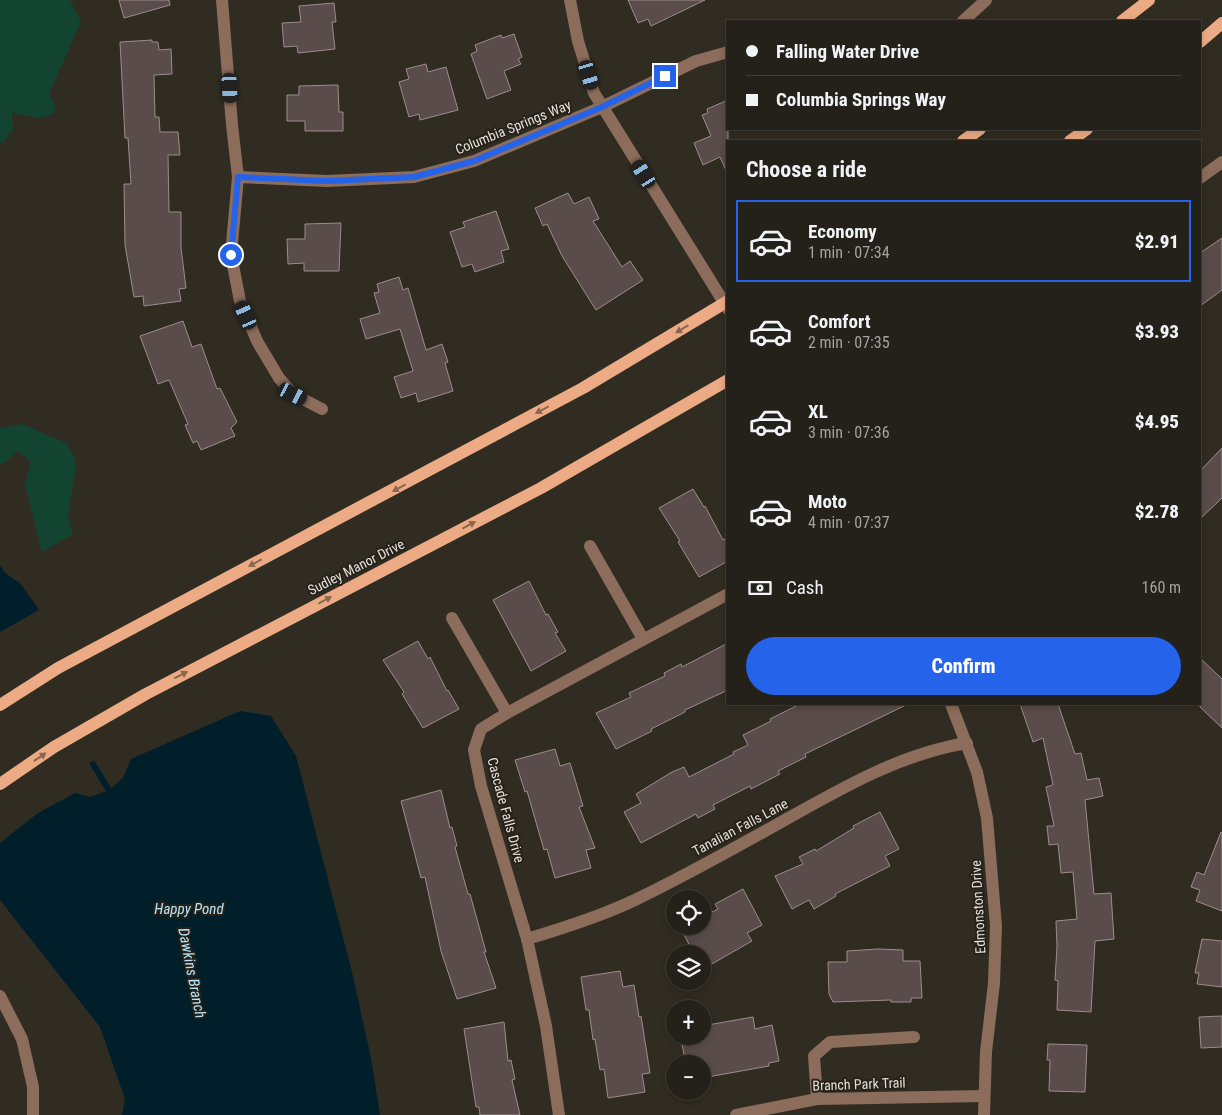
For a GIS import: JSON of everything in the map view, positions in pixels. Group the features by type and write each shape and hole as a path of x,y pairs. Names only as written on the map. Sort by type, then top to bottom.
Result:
{"main road":[{"path":"1123,20 1149,0"},
{"path":"1201,41 1222,23"},
{"path":"964,140 979,130"},
{"path":"1071,140 1086,130"},
{"path":"0,705 58,668 583,388 726,305"},
{"name":"Sudley Manor Drive","path":"0,784 54,748 146,694 541,488 726,381"}],"street":[{"path":"222,0 238,177 231,255 240,302 257,341 278,378 293,394 322,409"},
{"path":"570,0 578,41 594,93 726,305"},
{"path":"964,20 986,0"},
{"name":"Columbia Springs Way","path":"238,177 327,181 414,177 474,161 602,107 696,61 726,53"},
{"path":"1201,177 1222,162"},
{"path":"590,546 643,639"},
{"name":"Cascade Falls Drive","path":"560,1115 546,1026 527,940 481,786 474,750 481,729 507,713 726,595"},
{"path":"452,618 507,713"},
{"name":"Edmonston Drive","path":"951,705 977,772 987,818 996,926 994,983 986,1052 984,1115"},
{"name":"Tanalian Falls Lane","path":"527,940 576,924 636,900 850,784 901,760 944,746 967,743"},
{"path":"0,996 22,1039 33,1087 33,1115"},
{"path":"817,1099 814,1056 830,1042 914,1037"},
{"name":"Branch Park Trail","path":"736,1115 817,1099 984,1096"}],"green space":[{"path":"0,0 70,0 81,22 49,94 55,105 54,114 38,118 12,113 13,129 4,142 0,143"},
{"path":"23,424 66,443 76,459 68,515 73,534 42,552 25,485 31,461 17,451 6,462 0,464 0,428"}],"water":[{"path":"0,565 5,573 21,584 39,610 0,632"},
{"name":"Happy Pond","path":"240,711 271,716 296,756 352,972 371,1058 380,1115 122,1115 125,1099 100,1027 0,900 0,843 38,813 75,793 90,797 109,790 123,778 131,759"}],"building":[{"path":"119,0 169,0 170,5 124,18"},
{"path":"628,0 705,0 651,26 648,19 638,23"},
{"path":"334,3 336,22 332,22 335,49 298,53 297,46 284,47 282,23 301,22 299,6"},
{"path":"514,34 522,57 518,59 521,64 504,71 511,90 487,99 471,54 477,51 475,45 501,35 502,38"},
{"path":"152,40 152,42 158,42 159,50 171,49 172,74 154,75 155,117 159,117 160,132 178,132 180,155 168,155 169,212 181,212 181,248 186,288 179,289 181,301 144,306 143,296 134,297 125,245 124,184 131,184 128,138 125,138 120,42"},
{"path":"426,64 428,72 446,67 458,110 420,120 419,114 409,117 399,82 409,79 406,69"},
{"path":"338,85 339,112 343,112 343,131 305,131 305,121 287,121 287,95 299,95 299,86"},
{"path":"726,101 728,140 726,140 726,170 720,157 703,165 694,143 711,136 702,115 708,113 707,109"},
{"path":"568,193 574,204 589,197 599,219 593,221 622,267 630,261 643,280 596,310 562,256 547,224 543,226 535,208"},
{"path":"496,211 509,249 501,251 504,262 475,272 472,264 462,267 450,232 465,227 463,222"},
{"path":"341,223 339,271 304,271 304,263 288,264 287,239 305,239 305,224"},
{"path":"1222,238 1222,290 1201,305 1201,252"},
{"path":"399,277 403,290 408,288 426,350 442,344 448,362 445,363 453,391 418,402 416,393 401,398 394,377 413,371 400,329 366,339 360,319 380,313 374,293 379,292 377,284"},
{"path":"183,321 192,347 201,344 217,389 220,388 237,422 231,428 235,436 201,450 197,441 193,443 185,425 188,424 169,380 158,384 140,336"},
{"path":"1222,448 1222,498 1201,518 1201,470"},
{"path":"693,489 705,506 723,540 726,538 726,562 699,577 678,542 680,541 659,508"},
{"path":"529,581 546,615 548,614 558,632 555,633 566,651 531,671 493,600"},
{"path":"418,641 428,659 430,657 447,691 459,709 423,728 402,694 404,692 383,660"},
{"path":"726,644 726,691 685,710 685,712 651,729 652,731 616,749 596,713 631,697 629,693 665,676 664,673 681,664 682,667"},
{"path":"1201,659 1222,679 1222,728 1200,707"},
{"path":"798,705 906,705 805,754 806,757 778,771 780,774 751,789 750,786 713,805 715,809 698,818 696,814 641,843 624,812 641,803 636,794 672,772 684,767 689,777 734,754 733,752 748,745 743,735 771,721 770,719"},
{"path":"1020,705 1058,705 1075,754 1081,753 1087,780 1099,778 1103,796 1085,800 1094,894 1111,893 1114,939 1095,941 1091,1012 1057,1010 1058,981 1055,980 1056,921 1077,919 1073,872 1061,873 1058,844 1049,845 1047,826 1054,826 1046,787 1053,785 1043,738 1033,742"},
{"path":"555,749 560,766 570,763 583,806 579,807 595,848 586,850 591,868 555,878 547,849 544,850 527,791 525,792 515,760"},
{"path":"441,790 468,894 470,894 486,952 484,952 496,988 457,999 441,951 425,877 421,878 401,801"},
{"path":"880,812 899,849 885,856 890,866 835,894 836,896 814,909 809,900 792,909 775,876 803,864 799,857 815,849 816,851 854,828 853,826"},
{"path":"1221,832 1222,911 1196,901 1200,890 1191,887 1197,872 1204,875"},
{"path":"743,889 762,925 747,933 752,941 711,964 711,945 689,945 684,935 711,935 711,912 718,909 715,904"},
{"path":"1202,939 1222,941 1222,987 1197,984 1199,973 1195,973"},
{"path":"903,950 903,961 920,961 922,998 911,998 911,1002 891,1002 891,1000 833,1002 829,994 828,962 847,962 847,951"},
{"path":"620,971 623,987 634,985 650,1073 642,1074 645,1092 608,1098 604,1069 600,1070 589,1010 586,1010 581,977"},
{"path":"1222,1016 1222,1047 1201,1048 1199,1017"},
{"path":"753,1017 755,1029 772,1025 779,1061 769,1063 769,1066 711,1076 711,1055 684,1055 682,1045 711,1045 711,1024"},
{"path":"504,1022 508,1061 511,1060 515,1079 512,1080 520,1115 480,1115 479,1107 476,1107 464,1029"},
{"path":"1048,1044 1087,1045 1085,1092 1049,1091 1050,1060 1047,1060"}],"waterway":[{"name":"Dawkins Branch","path":"93,764 113,797"}],"route":[{"path":"231,255 238,177 327,181 414,177 474,161 602,107 665,76"}]}
